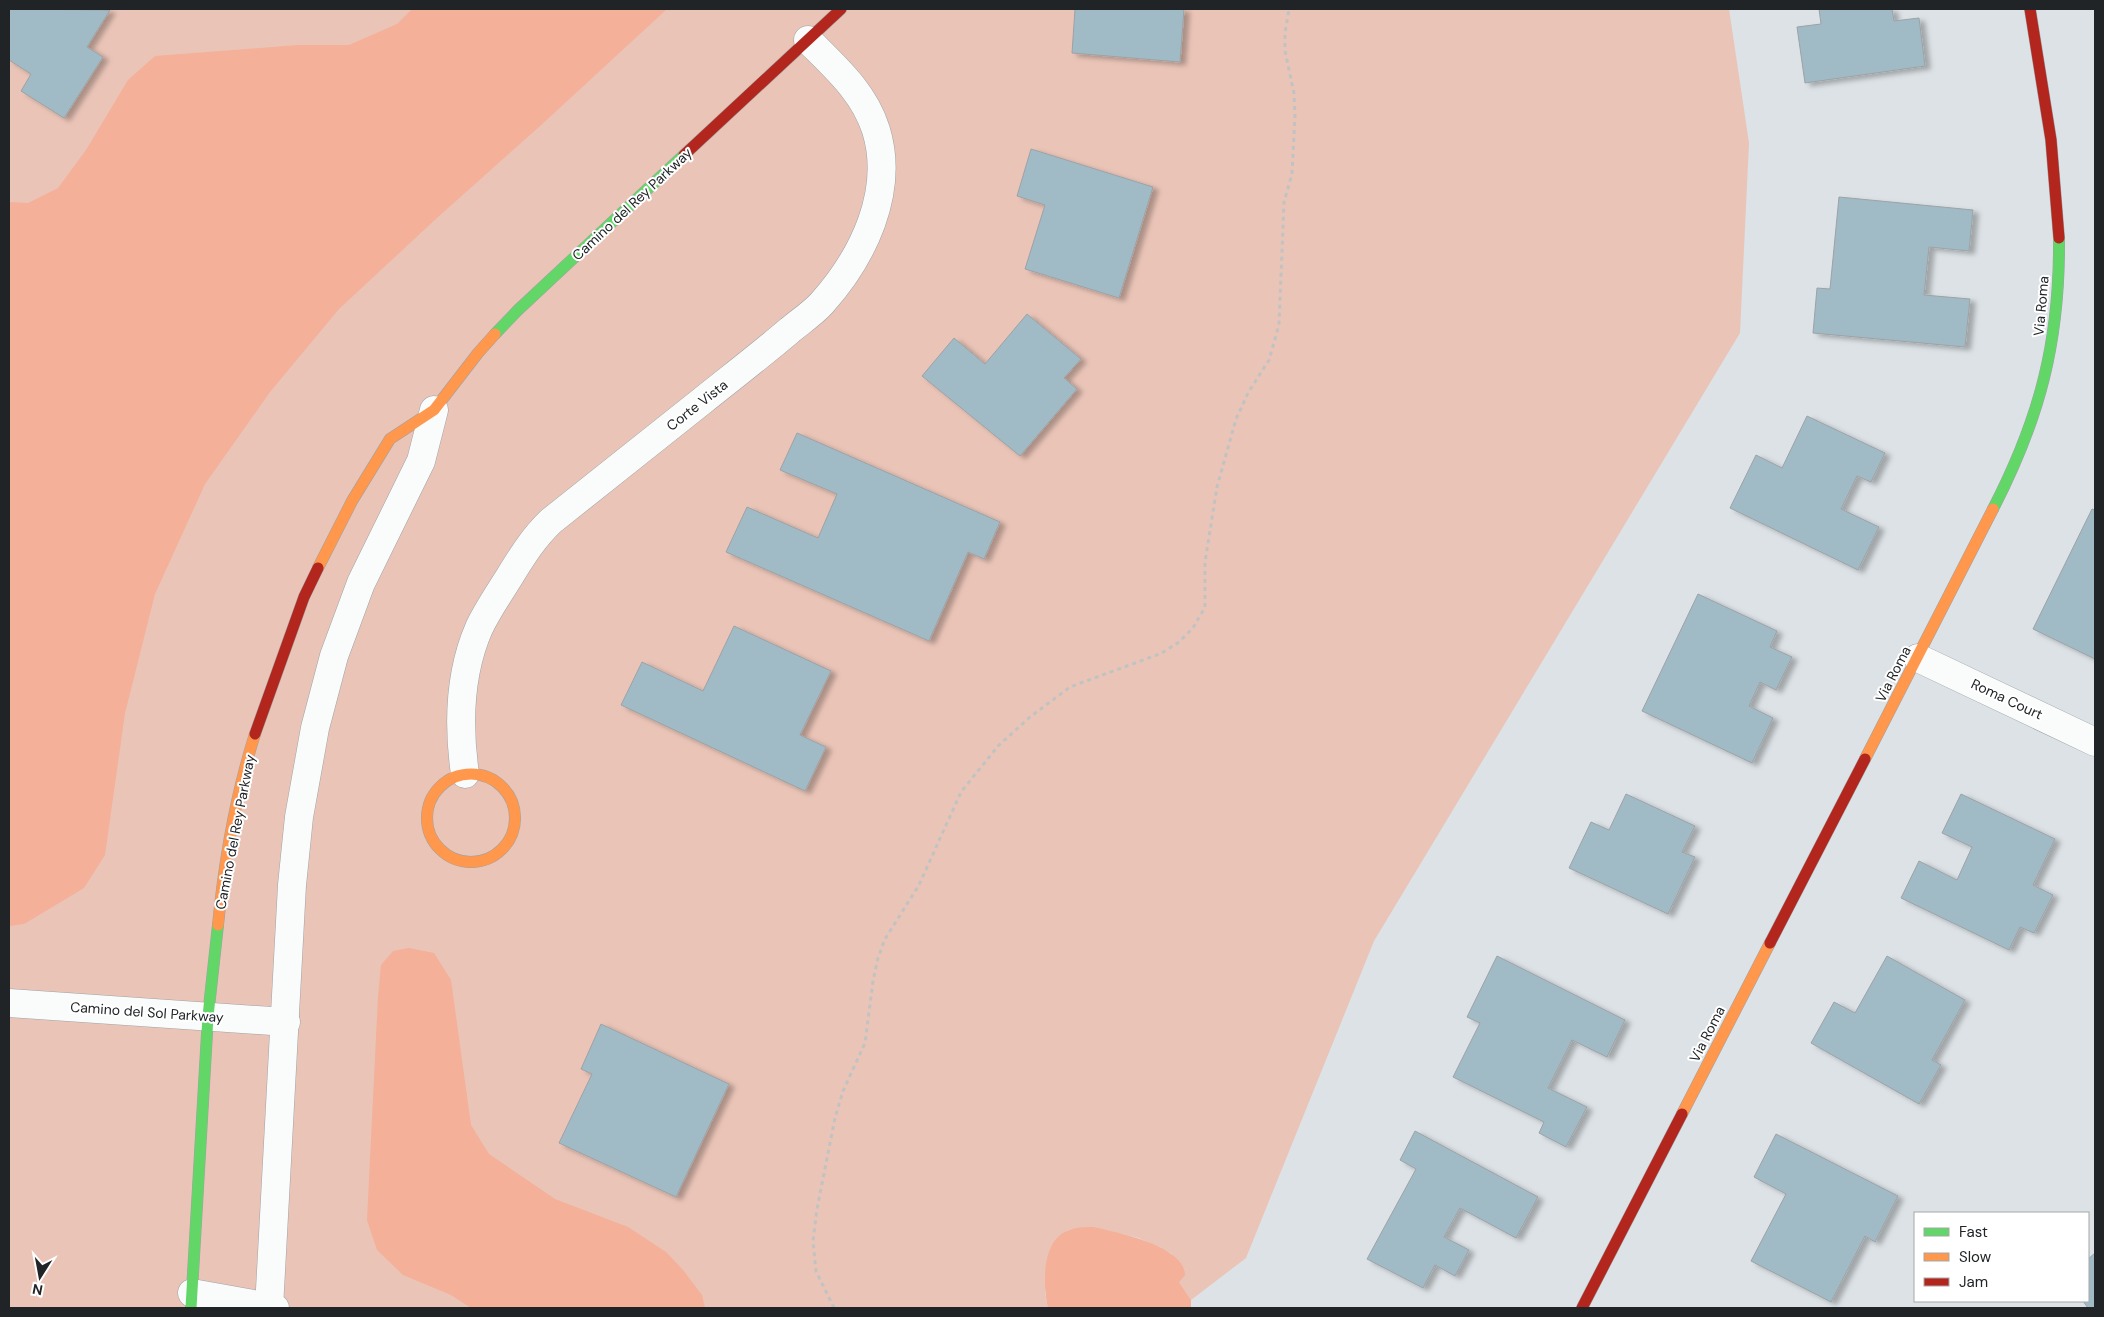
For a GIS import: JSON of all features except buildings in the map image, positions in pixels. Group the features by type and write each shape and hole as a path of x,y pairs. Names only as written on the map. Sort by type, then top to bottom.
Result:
{"street":[{"name":"Camino del Rey Parkway","path":"192,1301 208,1016 222,885 250,750 285,644 304,597 328,547 352,501 390,439 434,410 478,353 518,310 841,9"},
{"name":"Via Roma","path":"1582,1308 1918,658 2004,488 2032,420 2054,337 2059,277 2057,203 2052,145 2030,9"},
{"name":"Corte Vista","path":"465,774 460,736 460,714 466,668 472,647 487,611 537,535 551,521 821,304 844,276 861,247 876,211 880,180 881,152 876,129 852,85 808,40"},
{"name":"Camino del Rey Parkway","path":"271,1308 293,876 299,818 315,728 334,656 361,583 421,461 434,410"},
{"name":"Roma Court","path":"1918,658 2095,742"},
{"path":"465,774 476,774 496,781 504,788 510,798 515,813 514,829 504,848 496,854 475,862 464,862 446,855 433,840 426,822 426,813 433,794 447,780 465,774"},
{"name":"Camino del Sol Parkway","path":"9,1003 286,1022"},
{"path":"192,1301 271,1308"}],"path":[{"path":"834,1308 816,1271 812,1242 835,1118 843,1091 865,1043 873,980 884,939 919,885 961,792 998,746 1030,717 1070,687 1162,652 1170,647 1194,628 1205,606 1205,562 1217,487 1236,419 1248,393 1269,360 1279,325 1284,202 1292,174 1295,115 1294,93 1286,51 1285,33 1289,9"}],"shaded area":[{"path":"9,9 1729,9 1749,143 1740,333 1374,941 1246,1258 1191,1300 1179,1282 1172,1254 1139,1238 1093,1227 1068,1230 1050,1249 1045,1293 1048,1308 9,1308"},
{"path":"412,9 667,9 339,309 270,392 205,484 155,594 125,713 105,855 84,888 24,924 9,926 9,202 28,203 58,188 86,150 128,80 155,56 298,45 349,45 397,24"},
{"path":"409,948 434,953 451,980 471,1125 489,1154 555,1199 628,1227 666,1252 702,1295 705,1308 471,1308 451,1295 403,1275 377,1250 367,1220 381,965 393,951"},
{"path":"1094,1227 1148,1242 1174,1256 1182,1265 1185,1275 1179,1282 1191,1300 1191,1308 1048,1308 1045,1277 1048,1254 1052,1245 1067,1231"}],"traffic: fast":[{"path":"495,334 518,310 684,155"},
{"path":"1993,509 2023,443 2044,378 2056,311 2059,238"},
{"path":"191,1308 208,1016 218,925"}],"traffic: slow":[{"path":"318,568 352,501 390,439 434,410 495,334"},
{"path":"1865,759 1993,509"},
{"path":"218,925 232,829 242,780 255,734"},
{"path":"471,774 488,777 496,781 508,793 512,801 515,818 512,835 508,843 496,855 488,859 471,862 454,859 446,855 434,843 430,835 427,818 430,801 434,793 446,781 454,777 471,774"},
{"path":"1682,1114 1770,943"}],"traffic: jam":[{"path":"684,155 841,9"},
{"path":"2030,9 2051,140 2059,238"},
{"path":"255,734 304,597 318,568"},
{"path":"1770,943 1865,759"},
{"path":"1582,1308 1682,1114"}]}
